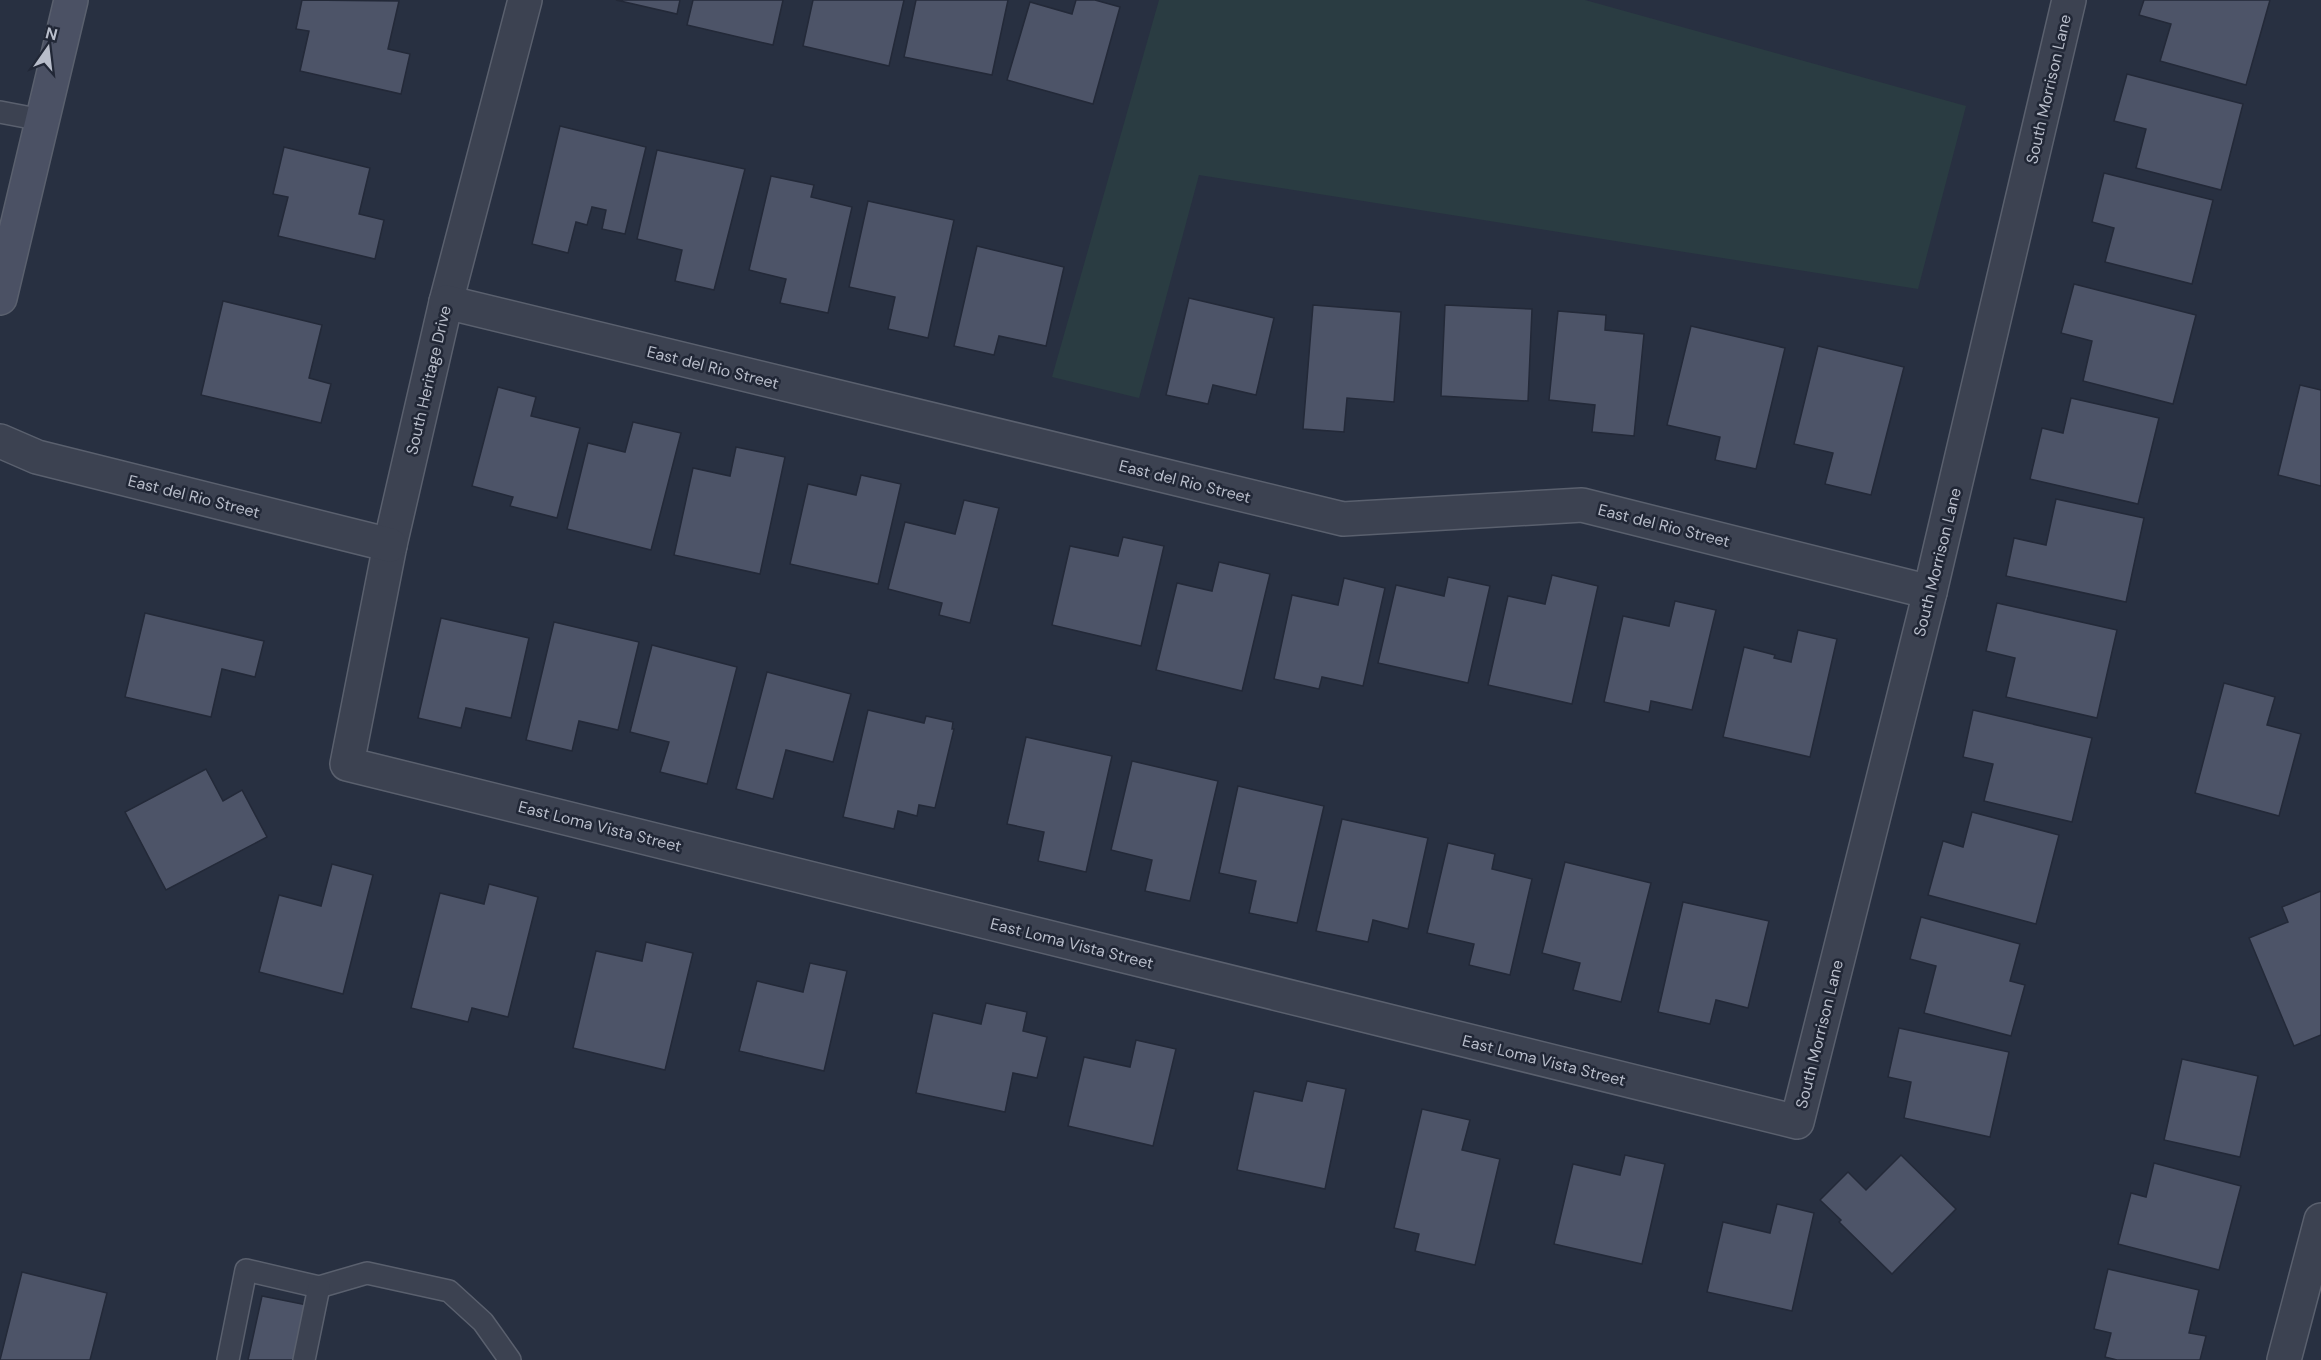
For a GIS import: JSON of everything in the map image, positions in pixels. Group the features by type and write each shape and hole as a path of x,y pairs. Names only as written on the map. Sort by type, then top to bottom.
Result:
{"main road":[{"path":"0,298 71,0"}],"street":[{"name":"South Heritage Drive","path":"347,764 390,545 446,302 525,0"},
{"name":"South Morrison Lane","path":"1797,1122 1930,592 2069,0"},
{"name":"East del Rio Street","path":"446,302 1343,519 1582,505 1930,592"},
{"name":"East del Rio Street","path":"0,441 37,457 390,545"},
{"name":"East Loma Vista Street","path":"347,764 1797,1122"},
{"path":"2284,1360 2321,1220"}],"lane":[{"path":"0,112 42,120"},
{"path":"228,1360 246,1269 319,1287 367,1273 449,1291 483,1322 510,1360"},
{"path":"304,1360 319,1287"}],"shaded area":[{"path":"1159,0 1585,0 1966,106 1918,289 1199,175 1139,398 1052,377"}],"building":[{"path":"302,0 399,1 388,49 410,54 401,94 300,71 309,31 296,29"},
{"path":"616,0 680,0 677,14"},
{"path":"693,0 783,0 773,45 687,25"},
{"path":"813,0 904,0 889,66 803,46"},
{"path":"916,0 1008,0 992,75 904,57"},
{"path":"1076,0 1095,0 1120,7 1093,104 1007,80 1030,2 1072,14"},
{"path":"2144,0 2270,0 2246,85 2160,61 2171,24 2139,15"},
{"path":"2127,74 2243,104 2221,190 2136,168 2146,129 2114,121"},
{"path":"560,126 646,147 625,234 602,229 606,210 592,207 587,225 576,222 568,253 532,244"},
{"path":"284,147 370,168 359,214 384,220 375,259 278,236 288,197 273,194"},
{"path":"657,150 745,169 714,290 675,281 682,250 637,239"},
{"path":"2104,173 2213,200 2192,284 2105,262 2114,228 2092,222"},
{"path":"771,176 814,185 811,197 852,207 828,313 780,303 786,279 749,270"},
{"path":"868,201 954,220 928,338 888,329 895,297 849,287"},
{"path":"977,246 1064,267 1046,346 999,336 994,355 954,346"},
{"path":"2074,284 2196,315 2173,404 2083,381 2092,341 2061,333"},
{"path":"1189,298 1274,318 1256,395 1213,385 1208,404 1166,395"},
{"path":"223,301 322,325 309,378 331,384 321,423 201,395"},
{"path":"1313,305 1401,312 1394,402 1347,398 1344,432 1303,429"},
{"path":"1445,305 1532,309 1528,401 1441,396"},
{"path":"1558,311 1606,315 1605,330 1644,334 1634,436 1592,432 1595,405 1549,400"},
{"path":"1691,326 1785,348 1756,469 1715,460 1720,437 1667,425"},
{"path":"1818,346 1904,367 1871,495 1825,484 1833,453 1794,444"},
{"path":"2300,385 2321,390 2321,486 2278,475"},
{"path":"498,387 536,397 531,416 580,428 557,518 510,506 513,497 472,486"},
{"path":"2071,398 2159,418 2138,504 2030,479 2042,428 2063,433"},
{"path":"633,422 681,433 651,550 567,529 588,443 625,452"},
{"path":"736,447 785,457 760,574 674,555 693,468 730,476"},
{"path":"861,475 901,484 878,584 790,564 808,484 856,495"},
{"path":"2056,499 2144,518 2126,602 2006,576 2014,538 2046,545"},
{"path":"964,500 999,508 970,623 939,615 942,603 888,589 905,522 955,534"},
{"path":"1123,537 1164,546 1141,646 1052,625 1070,546 1118,556"},
{"path":"1219,562 1270,574 1242,691 1156,670 1177,583 1212,591"},
{"path":"1552,575 1598,586 1572,704 1488,685 1508,596 1545,604"},
{"path":"1448,577 1490,586 1468,683 1378,663 1396,585 1444,596"},
{"path":"1344,578 1385,588 1363,686 1322,677 1319,689 1274,679 1292,595 1338,605"},
{"path":"1675,601 1716,610 1692,710 1651,701 1649,712 1604,702 1623,616 1669,626"},
{"path":"1997,603 2117,630 2097,718 2006,697 2015,658 1986,651"},
{"path":"145,613 264,641 255,677 222,669 211,717 125,697"},
{"path":"441,618 529,638 511,718 466,708 461,728 418,718"},
{"path":"554,622 639,642 618,730 579,721 572,751 526,740"},
{"path":"1798,630 1837,639 1810,757 1723,737 1744,647 1775,655 1774,658 1791,662"},
{"path":"652,645 737,667 707,784 660,772 669,742 630,732"},
{"path":"767,672 851,694 833,762 786,750 773,799 736,789"},
{"path":"2224,683 2275,697 2267,725 2301,734 2279,816 2195,793"},
{"path":"868,710 924,723 926,716 953,722 952,729 954,729 935,808 919,805 917,816 898,811 894,829 843,817"},
{"path":"1973,710 2092,738 2072,822 1984,801 1993,764 1963,757"},
{"path":"1026,737 1112,756 1086,872 1038,861 1044,832 1007,824"},
{"path":"1132,761 1218,781 1190,901 1145,891 1152,860 1111,850"},
{"path":"206,769 223,801 242,790 267,837 166,890 125,812"},
{"path":"1238,786 1324,806 1297,923 1249,913 1256,881 1219,873"},
{"path":"1972,812 2059,835 2036,924 1928,895 1943,841 1963,847"},
{"path":"1342,819 1428,838 1408,929 1373,920 1368,942 1316,931"},
{"path":"1448,843 1495,854 1492,869 1532,879 1510,975 1469,965 1474,944 1427,933"},
{"path":"1565,862 1651,883 1621,1002 1573,990 1580,963 1542,953"},
{"path":"332,864 373,875 343,994 259,972 279,895 321,906"},
{"path":"489,884 538,897 508,1017 472,1008 468,1022 411,1008 440,893 484,904"},
{"path":"2321,891 2321,1035 2294,1046 2249,938 2288,922 2282,907"},
{"path":"1683,902 1769,921 1748,1008 1716,1000 1710,1024 1658,1012"},
{"path":"1921,917 2020,944 2010,981 2025,985 2011,1036 1924,1013 1936,966 1910,959"},
{"path":"646,942 693,953 665,1070 573,1048 596,951 642,961"},
{"path":"810,963 847,971 824,1071 739,1051 757,981 803,992"},
{"path":"986,1003 1027,1012 1023,1031 1047,1037 1037,1078 1013,1073 1005,1112 916,1093 933,1013 981,1024"},
{"path":"1899,1028 2009,1052 1990,1137 1904,1118 1911,1082 1888,1077"},
{"path":"1136,1040 1176,1049 1153,1146 1068,1126 1084,1057 1130,1067"},
{"path":"2182,1059 2258,1076 2240,1157 2164,1140"},
{"path":"1307,1081 1346,1089 1325,1189 1237,1170 1254,1091 1302,1101"},
{"path":"1422,1109 1470,1120 1462,1150 1500,1159 1475,1265 1415,1251 1419,1234 1394,1228"},
{"path":"1625,1155 1665,1164 1642,1264 1554,1244 1573,1164 1620,1175"},
{"path":"1901,1155 1956,1209 1892,1274 1820,1200 1848,1172 1866,1190"},
{"path":"2154,1163 2241,1186 2219,1270 2118,1244 2131,1193 2146,1197"},
{"path":"1777,1204 1814,1213 1792,1311 1707,1292 1723,1222 1770,1233"},
{"path":"2108,1269 2199,1290 2189,1333 2206,1336 2200,1360 2117,1360 2105,1357 2111,1333 2094,1329"},
{"path":"22,1272 107,1293 90,1360 0,1360"},
{"path":"262,1296 307,1305 295,1360 248,1360"}]}
